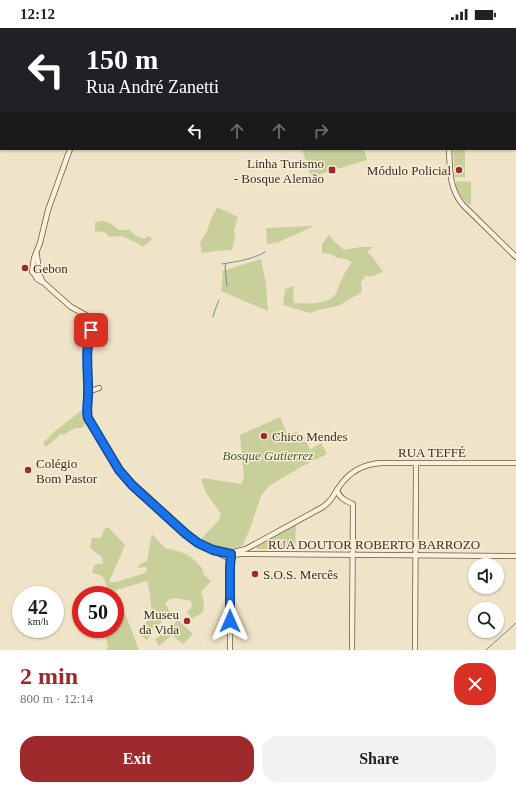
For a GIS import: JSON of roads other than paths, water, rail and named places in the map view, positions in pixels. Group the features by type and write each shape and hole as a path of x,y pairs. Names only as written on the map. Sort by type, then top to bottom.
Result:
{"main road":[{"path":"70,150 50,204 37,253 37,279 79,312 95,320 89,337 87,354 87,413 88,418 119,470 140,492 192,539 202,545 229,556 251,547 321,508 330,501 337,490"},
{"path":"449,150 451,183 463,206 516,257"},
{"path":"37,253 34,258 32,270 32,272 37,272"},
{"path":"88,392 99,388"},
{"name":"RUA TEFFÉ","path":"337,490 343,481 354,471 376,463 516,463"},
{"path":"415,650 416,463"},
{"path":"337,490 340,497 353,504 352,650"},
{"name":"RUA DOUTOR ROBERTO BARROZO","path":"229,556 237,554 516,556"},
{"path":"229,556 230,650"}],"waterway":[{"path":"222,264 250,258 265,252"},
{"path":"226,264 227,286"},
{"path":"213,317 219,300"},
{"path":"486,650 516,623"}],"place":[{"name":"Linha Turismo - Bosque Alemão","path":"332,170"},
{"name":"Módulo Policial","path":"459,170"},
{"name":"Gebon","path":"25,268"},
{"name":"Chico Mendes","path":"264,436"},
{"name":"Colégio Bom Pastor","path":"28,470"},
{"name":"S.O.S. Mercês","path":"255,574"},
{"name":"Museu da Vida","path":"187,621"}],"park label":[{"name":"Bosque Gutierrez","path":"268,455"}]}
